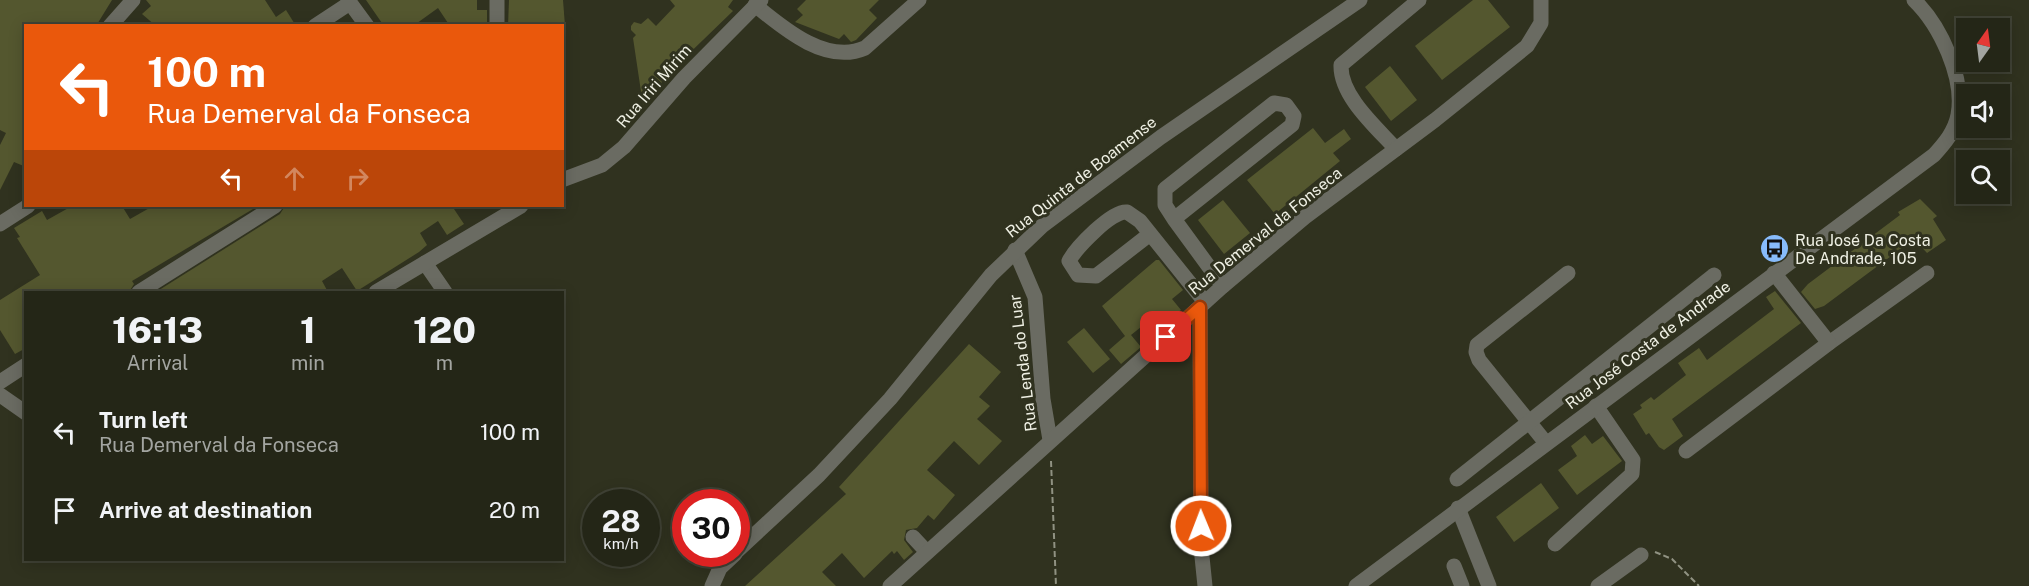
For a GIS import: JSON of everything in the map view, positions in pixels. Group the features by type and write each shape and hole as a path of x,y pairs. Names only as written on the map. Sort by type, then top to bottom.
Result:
{"street":[{"path":"112,24 133,0"},
{"path":"497,0 497,24"},
{"path":"758,3 801,39 828,50 854,53 865,48 919,0"},
{"name":"Rua Quinta de Boamense","path":"750,540 819,475 890,399 979,289 1015,250 1042,226 1161,137 1360,0"},
{"path":"1396,149 1347,91 1340,76 1341,65 1419,0"},
{"name":"Rua Demerval da Fonseca","path":"890,586 1222,286 1305,217 1527,46 1541,23 1541,0"},
{"path":"318,24 349,2 366,24"},
{"name":"Rua Iriri Mirim","path":"564,177 602,165 624,147 684,78 758,3"},
{"name":"Rua José Costa de Andrade","path":"1356,586 1934,155 1955,127 1959,103 1949,56 1922,4"},
{"path":"1174,219 1292,125 1294,116 1286,105 1274,103 1165,189 1165,205 1174,219 1222,286"},
{"path":"0,224 25,207"},
{"path":"141,291 273,207"},
{"path":"378,291 519,207"},
{"path":"1150,234 1095,276 1078,275 1072,269 1069,261 1074,252 1116,213 1127,212 1140,221 1150,234 1202,305 1202,547 1205,586"},
{"name":"Rua Lenda do Luar","path":"1015,250 1035,297 1043,399 1050,440"},
{"path":"425,263 444,291"},
{"path":"1546,443 1479,360 1476,352 1477,345 1568,273"},
{"path":"1774,273 1829,343"},
{"path":"1686,451 1829,343 1927,273"},
{"path":"1457,479 1714,275"},
{"path":"0,382 24,366"},
{"path":"0,395 24,412"},
{"path":"1555,544 1632,474 1633,460 1596,406"},
{"path":"1458,508 1489,586"},
{"path":"913,537 927,552"},
{"path":"1598,586 1641,555"},
{"path":"1454,566 1462,586"},
{"name":"Rua Quinta de Boamense","path":"713,582 721,567"}],"path":[{"path":"1050,440 1056,586"},
{"path":"1641,555 1653,552 1663,553 1699,586"}],"building":[{"path":"0,0 112,0 97,24 24,24 24,166 14,162 0,190 0,145 6,133 0,130"},
{"path":"146,0 265,0 276,17 286,10 295,24 154,24 142,14 151,6"},
{"path":"366,0 477,0 477,10 487,10 487,24 449,24 438,8 416,24 383,24"},
{"path":"509,0 563,0 565,26 564,24 508,24"},
{"path":"670,0 733,0 728,7 733,11 673,69 643,105 633,38 636,35 631,30 631,26 634,22 641,24 648,18 656,26 675,6"},
{"path":"806,0 879,0 869,10 877,18 856,40 851,42 844,34 839,39 795,22 803,15 797,9"},
{"path":"1473,0 1488,0 1510,27 1442,80 1415,46"},
{"path":"1390,66 1417,100 1391,121 1365,87"},
{"path":"1313,128 1325,143 1344,129 1351,139 1333,153 1340,161 1275,214 1247,180"},
{"path":"1920,199 1937,216 1933,219 1946,240 1927,253 1914,239 1824,306 1815,309 1801,292 1808,284 1900,215 1898,212"},
{"path":"1223,200 1250,233 1224,254 1198,220"},
{"path":"70,207 123,207 130,219 151,207 256,207 132,281 134,284 130,291 24,291 24,349 15,354 0,330 0,300 40,275 17,238 20,237 14,228 42,211 47,220"},
{"path":"284,207 453,207 464,224 447,235 438,221 420,233 427,245 419,252 357,291 342,268 322,281 327,291 158,291 280,214"},
{"path":"1156,260 1159,260 1183,290 1172,299 1181,310 1169,320 1161,311 1131,335 1141,347 1121,364 1109,350 1125,336 1102,306"},
{"path":"1775,291 1801,323 1672,419 1683,436 1664,450 1659,447 1649,433 1646,435 1633,414 1642,408 1640,405 1651,397 1654,400 1686,375 1678,363 1699,348 1707,360 1774,309 1766,297"},
{"path":"1084,328 1110,359 1093,373 1067,342"},
{"path":"969,344 1001,372 979,397 990,406 977,419 1002,441 979,465 954,441 927,470 955,495 934,520 928,515 917,528 906,530 904,540 913,552 904,560 897,551 894,554 892,551 864,578 842,553 822,572 836,586 745,586 846,494 839,487"},
{"path":"1585,435 1592,444 1603,436 1622,461 1577,495 1558,470 1577,456 1571,446"},
{"path":"1541,483 1559,508 1514,542 1496,517"}],"place":[{"name":"Rua José Da Costa De Andrade, 105","path":"1774,249"}],"route":[{"path":"1166,337 1200,307 1201,526"}]}
